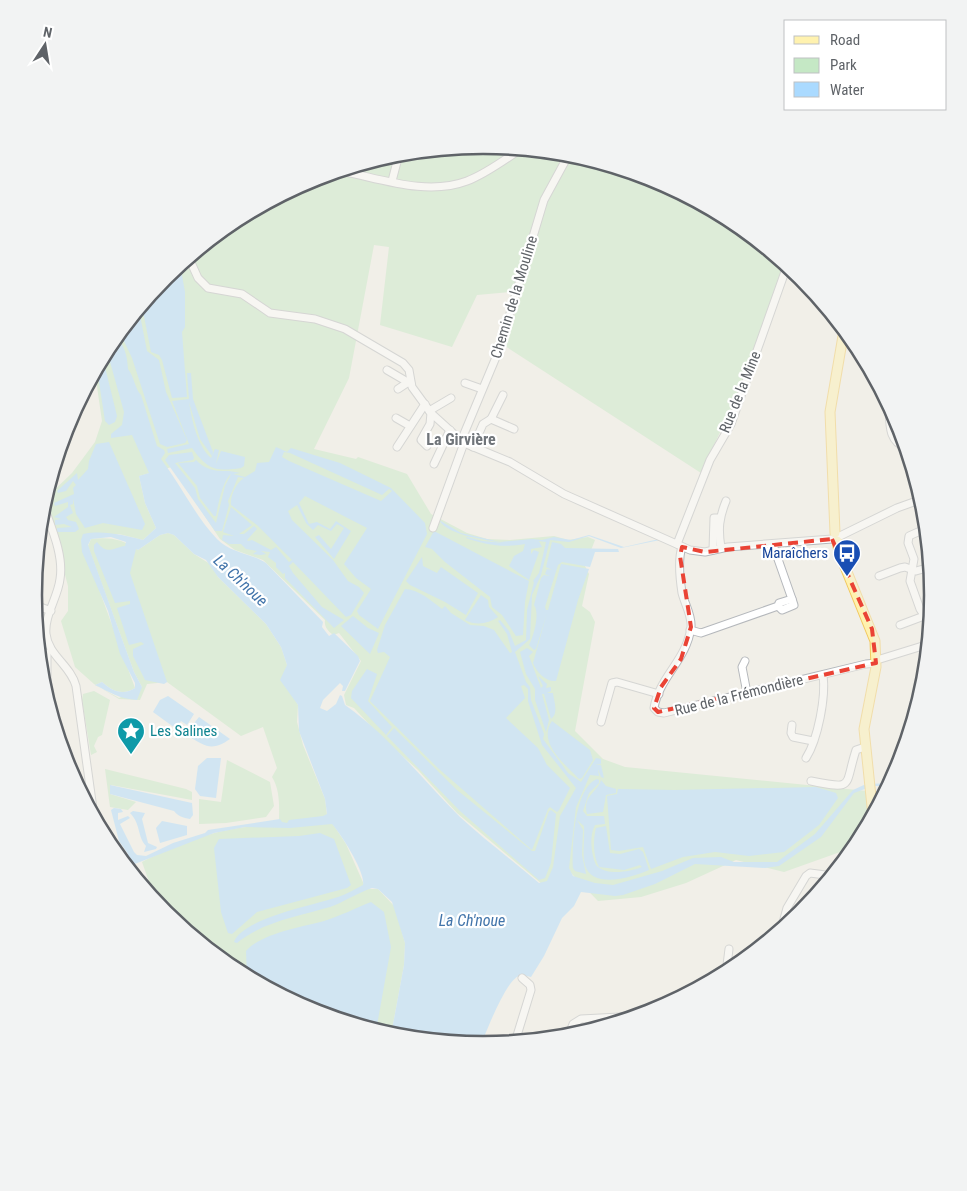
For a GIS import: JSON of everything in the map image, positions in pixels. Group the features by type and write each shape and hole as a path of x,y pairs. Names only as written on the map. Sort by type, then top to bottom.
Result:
{"main road":[{"path":"842,340 830,412 836,537 839,552 874,636 876,662 864,722 872,803"}],"street":[{"path":"356,174 419,187 460,183 511,155"},
{"name":"Chemin de la Mouline","path":"433,528 462,442 505,334 544,200 565,162"},
{"path":"392,181 397,163"},
{"path":"192,265 198,278 208,288 242,294 270,313 314,319 345,329 405,365 410,372 409,384"},
{"name":"Rue de la Mine","path":"680,547 710,460 731,424 784,274"},
{"path":"387,370 409,384 428,409 462,442 510,462 564,494 680,547 697,551 714,550 836,537 914,502"},
{"path":"465,383 482,389"},
{"path":"398,389 409,384"},
{"path":"473,447 483,424 491,419 503,395"},
{"path":"398,447 410,426 428,409 451,398"},
{"path":"427,446 421,440 430,424 428,409"},
{"path":"396,418 410,426"},
{"path":"491,419 514,429"},
{"path":"891,427 892,437 897,444"},
{"path":"434,464 450,430"},
{"path":"721,548 718,529 719,518 726,501"},
{"path":"714,550 714,518 719,518"},
{"path":"48,524 61,571 46,626 46,636 55,653 69,670 76,686 91,797"},
{"path":"920,531 909,536 908,543 914,559 910,581 920,609 924,611"},
{"path":"690,630 701,633 778,606 779,603 792,599 773,545"},
{"name":"Rue de la Frémondière","path":"680,547 682,592 690,618 690,630 681,659 659,694 654,708 661,713 876,662 922,646"},
{"path":"879,576 900,568 916,571 924,569"},
{"path":"42,608 51,611"},
{"path":"900,625 924,616"},
{"path":"46,653 55,653"},
{"path":"745,661 742,667 747,693"},
{"path":"806,758 813,741 824,696 823,675"},
{"path":"601,722 612,683 617,682 659,694"},
{"path":"792,725 790,733 793,737 813,741"},
{"path":"811,782 838,787 844,786 849,780 856,750 865,746"},
{"path":"785,916 806,876 810,874 824,875"},
{"path":"728,963 730,949"},
{"path":"517,1035 531,990 530,985 522,978"},
{"path":"571,1028 576,1021 602,1020"}],"highlighted area":[{"path":"832,539 872,629 876,663 658,712 654,708 661,687 681,659 691,627 680,556 682,547 705,552"}],"green space":[{"path":"455,155 512,155 570,163 625,178 652,188 679,200 729,229 781,271 742,385 701,473 505,346 522,291 477,295 452,347 380,325 389,247 374,245 349,378 314,449 356,459 358,457 407,474 431,514 467,533 487,539 510,540 554,536 568,540 588,537 595,540 585,566 589,574 582,606 590,612 595,622 575,731 603,759 625,767 867,791 867,812 842,851 784,872 736,860 686,883 641,897 598,901 569,871 542,884 457,813 418,770 380,736 354,708 346,705 344,695 361,661 339,633 333,635 329,632 325,620 263,560 235,550 220,539 172,467 139,476 145,503 156,528 143,540 119,534 81,540 135,688 122,692 110,688 102,682 95,685 75,667 61,621 68,611 68,586 50,517 56,488 72,473 95,442 102,421 97,385 117,350 152,305 172,284 193,264 238,229 288,200 342,178 369,170 426,158"},
{"path":"168,533 174,535 194,554 210,564 218,577 266,624 281,647 287,665 286,672 289,690 298,705 297,722 303,745 325,799 327,815 346,844 366,889 378,889 395,907 405,943 404,965 393,1027 342,1013 315,1003 263,977 238,962 193,927 152,886 142,862 191,840 226,830 261,826 279,827 278,794 272,777 277,768 263,727 241,736 167,682 147,684 140,700 119,699 102,689 119,698 142,687 134,672 88,546 91,539 104,538 127,543 138,550 160,535"},
{"path":"94,691 110,700 102,735 98,737 94,746 97,752 91,755 82,700 83,694"},
{"path":"227,760 270,782 274,806 266,817 226,823 199,824 199,799 221,802"},
{"path":"105,769 186,789 192,792 192,800 111,785 110,794 136,802 128,810 110,807"}],"water":[{"path":"182,275 185,292 185,327 182,332 187,397 172,398 162,360 159,355 151,352 144,315"},
{"path":"141,319 147,351 159,360 166,392 187,440 185,443 167,447 160,444 132,358 124,341"},
{"name":"La Ch'noue","path":"121,344 127,359 128,369 141,395 157,446 164,450 165,453 161,459 209,530 222,544 266,563 323,622 322,627 329,636 334,633 358,656 360,661 345,691 342,691 343,686 340,683 323,700 320,708 327,711 336,704 340,695 342,696 345,705 391,744 460,817 539,883 547,881 553,867 560,816 576,788 542,745 528,701 528,689 524,685 521,686 525,698 506,718 538,748 547,765 570,788 557,812 550,807 548,809 532,850 439,769 370,701 390,657 384,652 378,653 377,650 385,625 405,589 420,593 442,609 445,606 451,613 470,625 484,626 494,630 510,653 512,652 507,634 498,621 500,620 509,631 515,646 526,640 527,610 533,581 539,573 546,542 539,541 542,547 531,549 531,554 534,550 539,552 529,580 509,566 514,556 523,551 525,544 502,546 466,538 505,543 459,534 439,520 461,533 500,542 542,540 554,537 571,540 589,535 624,547 660,540 621,548 589,536 569,542 550,540 541,575 532,595 530,639 515,652 526,682 530,687 531,700 544,734 543,739 568,773 581,782 596,758 601,759 601,764 595,764 601,765 604,778 601,777 598,769 599,776 590,775 576,807 569,868 573,876 595,883 613,885 662,871 693,858 721,857 734,862 777,862 815,834 853,790 866,784 882,783 881,786 873,786 854,793 821,837 779,866 765,868 695,864 655,884 623,895 615,896 581,892 574,906 562,918 544,956 531,977 519,976 508,987 484,1036 455,1036 393,1027 404,965 405,943 392,902 378,889 372,888 330,907 269,925 237,943 234,942 240,934 265,919 338,897 363,885 363,879 357,863 332,824 290,828 245,827 214,833 134,864 119,841 111,810 114,808 121,809 123,812 118,813 118,820 128,816 130,818 120,824 134,852 137,855 146,856 173,843 205,833 208,830 280,819 282,822 287,823 289,820 327,814 325,799 299,731 298,705 280,680 287,665 281,647 266,624 218,577 206,560 194,554 174,535 168,533 160,535 138,550 136,549 130,573 167,682 164,684 145,680 133,656 133,649 144,644 141,642 129,645 117,608 130,604 130,601 115,603 94,551 94,545 97,542 104,549 111,550 125,546 126,542 111,537 91,539 88,545 134,672 142,687 137,700 120,697 95,685 102,682 114,690 122,692 135,688 135,683 120,654 108,611 82,552 81,540 83,534 106,533 143,540 156,528 145,503 139,476 149,473 132,435 111,438 111,434 122,425 124,412 110,362"},
{"path":"105,369 117,416 115,422 109,425 105,421 99,381"},
{"path":"187,373 191,373 193,399 213,452 212,455 215,449 219,450 216,464 221,451 245,457 244,466 241,468 224,470 207,465 192,448 168,453 167,449 189,444 172,401 189,399","holes":["189,402 200,439 212,456 211,458 206,453 199,440"]},
{"path":"109,442 145,524 142,530 103,523 85,528 76,514 73,498 73,504 70,505 73,513 66,517 68,520 76,522 79,529 75,532 57,532 57,528 72,527 64,524 55,525 55,520 61,519 54,517 68,507 68,502 55,506 54,503 74,494 73,488 76,485 73,481 66,491 58,493 57,491 77,473 78,480 88,469 96,444"},
{"path":"276,447 287,452 291,448 340,463 391,488 425,523 427,534 378,629 359,615 357,611 371,589 356,578 344,564 367,528 305,496 299,503 309,524 317,522 330,529 336,521 351,531 334,559 315,537 319,535 331,549 344,528 337,524 331,531 318,525 313,530 306,523 297,505 288,511 292,520 333,560 348,581 359,587 364,593 351,615 346,617 293,562 289,566 322,607 344,620 334,628 285,578 285,573 283,574 276,567 276,563 268,557 270,552 261,551 266,554 253,554 257,551 246,549 241,544 229,544 222,540 223,535 234,536 223,532 231,507 252,525 239,534 244,534 254,526 257,529 248,541 252,540 271,550 276,547 289,562 292,560 257,525 231,505 234,490 244,478 238,477 228,501 229,505 222,531 215,531 165,460 169,455 192,452 193,460 175,463 195,488 198,499 216,523 225,486 231,474 223,487 216,516 214,516 200,498 197,486 178,463 194,462 196,460 212,470 240,473 233,474 245,477 255,471 257,463 269,462","holes":["284,452 382,495 389,489 392,491 381,501 282,457"]},
{"path":"434,531 529,581 525,602 523,635 516,636 502,615 492,607 490,597 445,562 432,549 425,547"},
{"path":"552,542 561,544 565,548 618,549 619,552 595,552 590,567 562,562 558,565 545,607 546,610 548,610 561,564 589,569 578,600 556,681 542,676 533,663 547,613 536,649 534,650 529,645 536,625 536,609 534,605 541,578 544,575 550,576 545,574 547,569 552,570 546,567"},
{"path":"422,557 423,566 437,573 441,567 478,593 466,615 445,602 410,585 406,581"},
{"path":"481,595 488,600 489,607 498,617 482,623 473,623 465,620"},
{"path":"353,616 368,628 379,633 370,654 341,626"},
{"path":"527,648 533,652 529,656 541,688 543,686 538,676 547,684 546,688 551,687 551,691 547,693 553,693 555,714 551,719 544,694 542,694 549,720 546,732 535,700 535,689 526,674 520,652"},
{"path":"367,669 377,674 368,701 392,727 386,735 351,698 352,691"},
{"path":"168,696 194,714 187,725 181,721 175,728 153,712 160,700"},
{"path":"199,717 230,739 218,745 209,746 199,743 188,736 191,727"},
{"path":"552,721 590,750 593,760 582,778 579,779 560,760 550,745 548,729"},
{"path":"394,728 457,790 532,851 535,851 549,811 551,810 556,814 551,863 545,878 539,880 460,811 387,736"},
{"path":"207,758 221,758 216,798 200,796 195,789 198,766"},
{"path":"597,779 599,783 589,793 583,811 587,816 604,816 605,824 595,825 591,839 596,865 600,868 606,871 612,872 631,870 642,867 640,865 624,870 599,867 595,853 595,832 596,828 606,826 610,853 620,854 639,849 643,852 649,870 614,880 596,877 589,873 585,865 584,856 584,826 577,820 583,830 582,855 586,874 575,871 573,868 574,833 579,806 583,794 589,785"},
{"path":"601,780 606,786 616,789 616,793 606,795 603,812 587,814 588,798"},
{"path":"110,785 192,803 193,815 190,819 185,818 174,811 110,794"},
{"path":"816,787 836,793 838,798 819,825 784,852 749,856 715,852 683,857 651,869 643,847 619,851 611,850 607,796 617,794 618,789 675,790"},
{"path":"133,811 145,813 142,819 148,843 157,847 156,849 144,852 146,846 141,838 136,821 130,813"},
{"path":"162,821 187,826 187,835 160,843 156,828"},
{"path":"320,833 334,839 351,885 347,888 257,912 232,934 228,933 221,912 214,848 219,839 299,836"},
{"path":"371,902 384,912 391,947 377,1023 315,1003 288,991 247,967 246,951 253,945 272,935 330,919"}],"place":[{"name":"Maraîchers","path":"847,577"},
{"name":"Les Salines","path":"131,755"}],"district":[{"name":"La Girvière","path":"461,439"}]}
